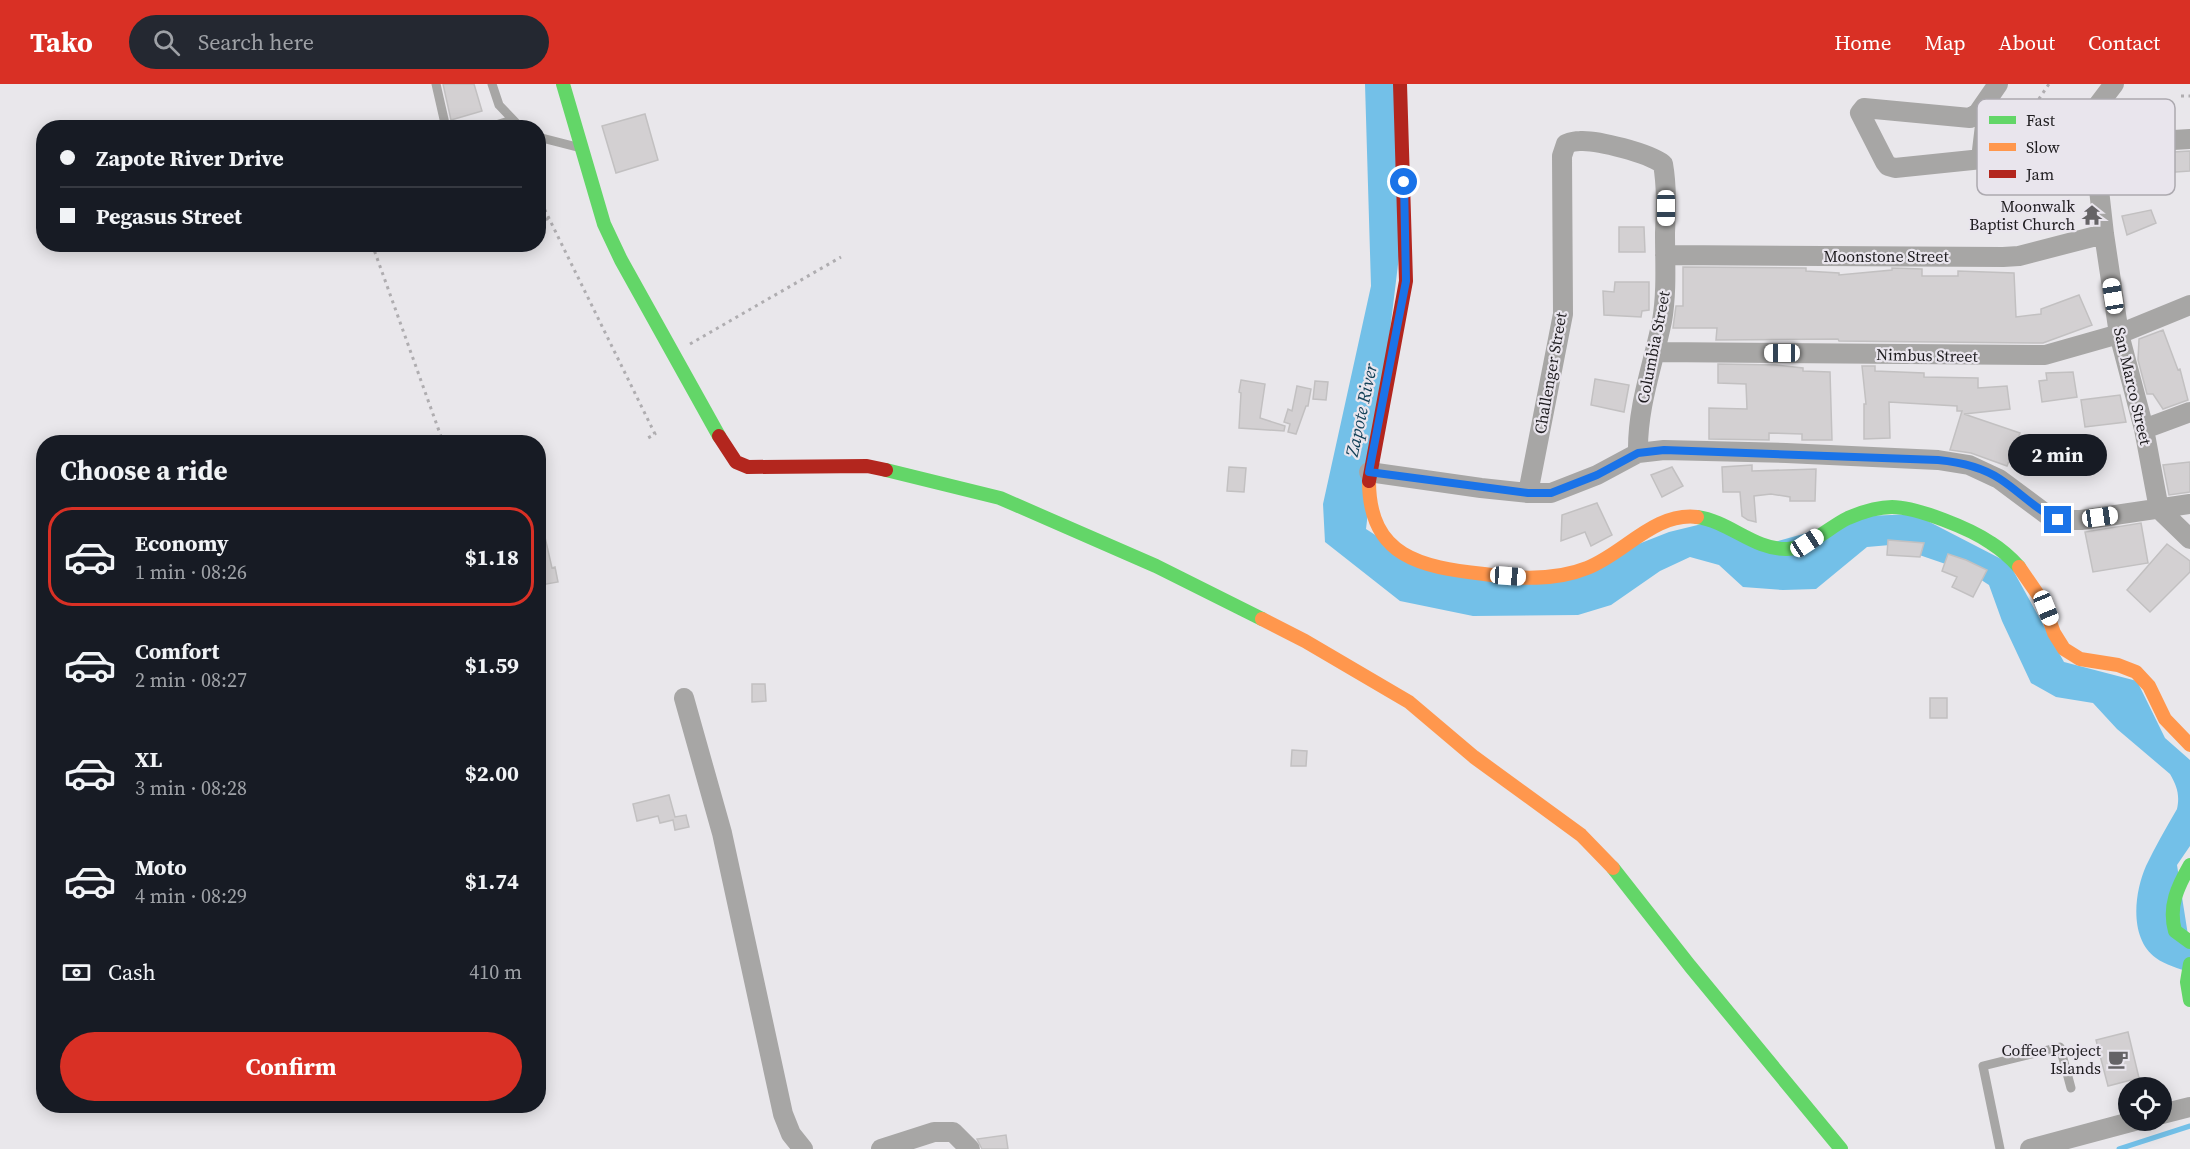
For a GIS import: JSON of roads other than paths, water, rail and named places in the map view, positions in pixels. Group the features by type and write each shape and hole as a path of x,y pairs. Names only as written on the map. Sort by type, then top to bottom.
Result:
{"street":[{"path":"563,84 604,224 621,260 673,354 728,452 736,462 748,467 867,466 999,498 1156,566 1305,641 1409,702 1474,757 1581,835 1604,859 1842,1149"},
{"path":"1400,84 1406,281 1369,472 1368,489 1374,518 1381,533 1392,544 1407,555 1436,568 1529,578 1561,576 1591,567 1655,527 1672,520 1692,517 1711,518 1772,548 1790,549 1807,543 1858,513 1885,507 1917,511 1981,536 1999,548 2033,585 2064,648 2074,656 2090,662 2122,666 2137,672 2154,694 2162,716 2190,745"},
{"name":"San Marco Street","path":"2103,99 2114,84"},
{"path":"1977,113 1970,118 1864,108 1860,113 1888,166 1895,168 1977,160"},
{"path":"2175,140 2190,139"},
{"name":"Columbia Street","path":"1566,144 1577,140 1592,141 1646,155 1663,164 1666,185 1666,293 1655,352 1640,412 1637,431 1638,453"},
{"name":"Challenger Street","path":"1528,493 1563,314 1560,173 1566,144"},
{"name":"San Marco Street","path":"2100,195 2119,334 2144,429 2160,509"},
{"name":"Moonstone Street","path":"1665,255 2003,257 2019,256 2104,234"},
{"name":"Nimbus Street","path":"1655,352 2045,355 2119,334 2190,305"},
{"path":"2144,429 2190,412"},
{"path":"1369,472 1528,493 1551,493 1575,485 1638,453 1664,450 1774,453 1945,460 1969,465 2000,478 2046,514 2058,520 2080,520 2190,504"},
{"path":"2160,509 2190,539"},
{"path":"684,698 722,833 783,1114 791,1134 803,1149"},
{"path":"2190,865 2178,889 2172,911 2175,931 2190,942"},
{"path":"2188,970 2186,989 2190,1000"},
{"path":"2172,1112 2190,1107"},
{"path":"2030,1149 2118,1125"},
{"path":"881,1149 934,1132 953,1132 970,1149"}],"lane":[{"path":"436,84 444,120"},
{"path":"492,84 499,105 512,120"},
{"path":"546,139 582,149"},
{"path":"2000,1149 1983,1066 2060,1047 2071,1088"}],"water":[{"name":"Zapote River","path":"1365,84 1395,84 1404,215 1366,529 1417,562 1542,582 1669,532 1710,522 1757,547 1867,516 1914,514 2009,563 2064,662 2137,681 2165,738 2190,760 2190,846 2177,865 2190,948 2190,973 2168,965 2147,950 2141,939 2136,915 2139,889 2146,866 2177,809 2178,795 2170,774 2117,729 2093,703 2056,697 2031,683 2002,621 1989,585 1969,572 1890,545 1867,547 1816,589 1783,590 1743,587 1719,565 1690,557 1660,571 1611,605 1578,615 1473,616 1400,601 1325,542 1323,504 1371,286"}],"waterway":[{"path":"2119,1149 2190,1126"}],"place":[{"name":"Moonwalk Baptist Church","path":"2092,215"},
{"name":"Coffee Project Islands","path":"2118,1059"}]}
